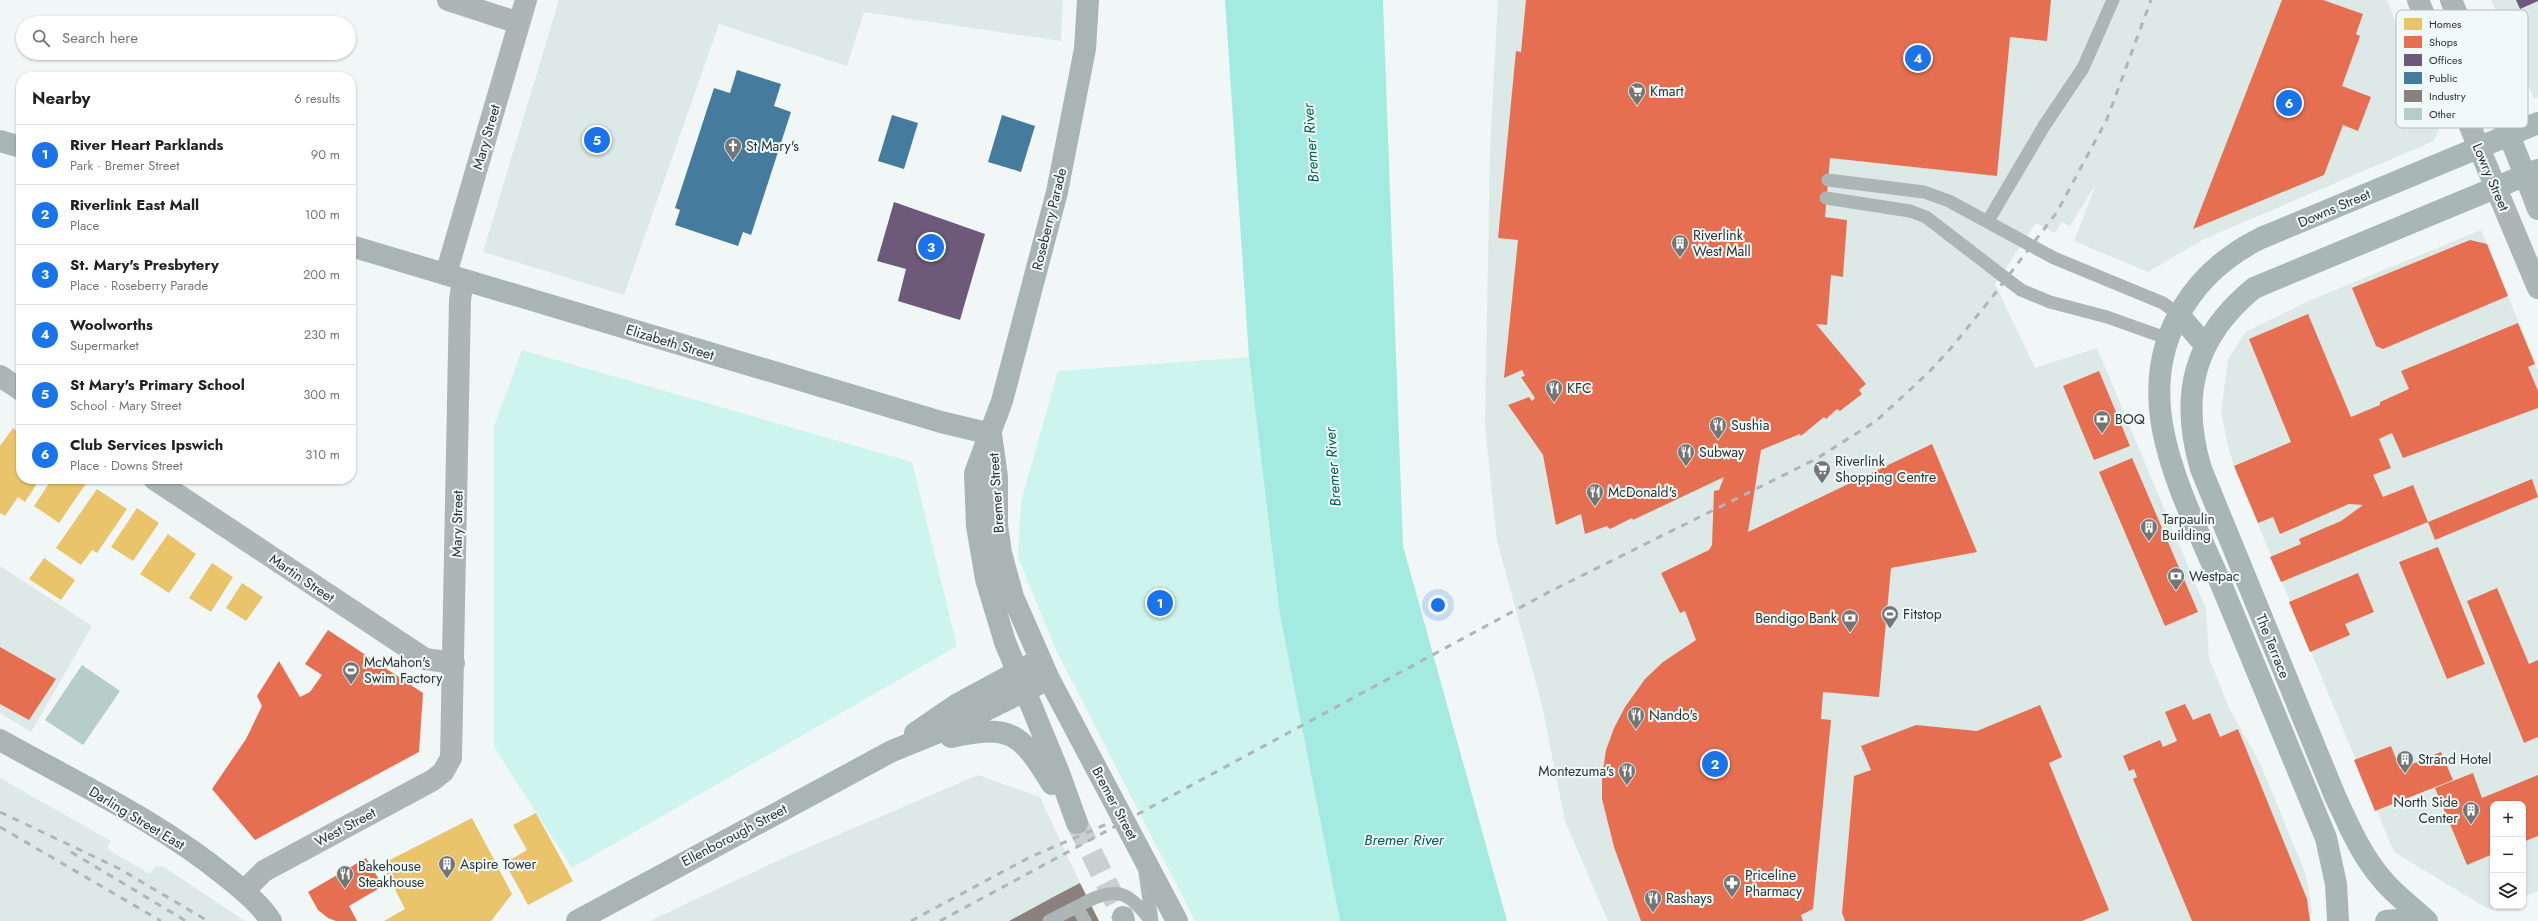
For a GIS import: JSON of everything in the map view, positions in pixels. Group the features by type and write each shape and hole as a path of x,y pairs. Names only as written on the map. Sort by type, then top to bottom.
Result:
{"main road":[{"name":"Downs Street","path":"2528,127 2538,123"},
{"name":"Downs Street","path":"2166,338 2178,314 2198,285 2210,272 2244,246 2526,128"},
{"path":"2204,346 2222,318 2264,282 2496,188 2531,172 2508,135"},
{"name":"Lowry Street","path":"2479,148 2496,188"},
{"path":"2178,314 2204,346"},
{"path":"2166,338 2204,346"},
{"name":"The Terrace","path":"2166,338 2160,367 2158,399 2161,425 2167,450 2190,510 2326,838 2336,884 2338,921"},
{"name":"The Terrace","path":"2204,346 2193,381 2191,412 2194,446 2201,469 2344,815 2379,876 2427,921"},
{"path":"2386,921 2410,919 2422,921"}],"street":[{"path":"448,0 519,23"},
{"name":"Mary Street","path":"448,766 453,749 460,300 454,277 526,0"},
{"name":"Roseberry Parade","path":"991,434 1002,401 1057,192 1085,49 1088,0"},
{"name":"Lowry Street","path":"2418,0 2422,10"},
{"path":"2451,0 2455,10"},
{"name":"Lowry Street","path":"2471,128 2479,148"},
{"path":"2505,128 2508,135"},
{"path":"0,141 16,146"},
{"path":"2531,172 2538,209"},
{"name":"Lowry Street","path":"2496,188 2538,288"},
{"name":"Elizabeth Street","path":"356,248 941,422 991,434"},
{"path":"0,376 16,387"},
{"name":"Bremer Street","path":"991,434 997,478 997,525 1001,553 1013,597 1049,679 1177,921"},
{"name":"Bremer Street","path":"991,434 975,473 977,526 986,579 1005,642 1059,773 1075,821"},
{"name":"Martin Street","path":"162,484 416,653 425,658 454,663"},
{"name":"Ellenborough Street","path":"577,921 892,750 956,705 1040,659"},
{"name":"Ellenborough Street","path":"892,750 956,725 1049,679"},
{"name":"Ellenborough Street","path":"892,750 978,731 1002,732 1021,740 1035,756 1075,821"},
{"name":"Darling Street East","path":"0,740 183,845 244,891 268,916 284,921"},
{"name":"West Street","path":"244,891 264,871 433,780 448,766"}],"lane":[{"path":"1988,221 2044,126 2083,68 2113,0"},
{"path":"1828,180 1924,192 1949,201 2054,258 2163,303 2178,314"},
{"path":"1826,198 1910,211 1926,217 1986,265 2031,295 2050,302 2107,317 2166,338"},
{"path":"1140,850 1152,921"},
{"path":"1049,921 1106,892 1116,892 1128,898 1152,921"},
{"path":"1073,909 1085,921"}],"shaded area":[{"path":"559,0 1063,0 1061,41 864,12 847,66 719,24 624,295 483,252"},
{"name":"Riverlink Shopping Centre","path":"1498,0 2387,0 2396,23 2396,128 2439,128 2434,141 2204,239 2148,272 2074,241 2096,184 2070,226 2062,222 2055,233 2036,223 1995,284 2035,368 2097,348 2206,609 2209,658 2229,708 2260,763 2306,875 2312,910 2309,921 1608,921 1565,821 1542,705 1497,541 1485,427 1490,147"},
{"path":"2491,0 2538,0 2538,97 2534,99 2528,85 2528,10 2495,10"},
{"path":"2481,230 2538,370 2538,891 2526,896 2526,801 2490,801 2490,909 2493,909 2490,910 2394,852 2234,466 2229,450 2221,412 2228,359 2246,332 2311,300"},
{"path":"522,350 912,462 957,646 572,868 494,747 494,427"},
{"path":"1249,357 1293,680 1340,921 1195,921 1055,648 1018,557 1021,502 1058,371"},
{"path":"0,566 92,626 31,732 0,713"},
{"path":"978,775 1040,797 1080,883 1008,921 650,921 779,860"},
{"path":"0,778 111,841 107,849 150,874 155,866 164,867 245,921 0,921"}],"water":[{"name":"Bremer River","path":"1225,0 1383,0 1403,546 1507,921 1340,921 1280,615 1249,357"}],"building: Homes":[{"path":"13,428 16,430 16,484 37,484 25,502 18,497 5,516 0,513 0,446"},
{"path":"49,484 86,484 59,523 34,506"},
{"path":"97,489 127,509 97,553 92,550 81,565 56,548"},
{"path":"137,508 159,523 133,561 111,547"},
{"path":"168,534 196,554 169,593 140,574"},
{"path":"44,558 75,580 61,600 29,579"},
{"path":"212,563 233,577 211,612 189,598"},
{"path":"242,583 263,597 246,621 226,608"},
{"path":"536,813 573,881 528,905 505,863 527,850 513,825"},
{"name":"Aspire Tower","path":"472,818 512,894 491,921 384,921 405,909 382,864"}],"building: Shops":[{"name":"Riverlink West Mall","path":"1526,0 2051,0 2047,41 2010,37 1997,176 1830,158 1825,217 1847,220 1843,277 1831,275 1827,325 1816,324 1866,384 1859,390 1862,394 1840,411 1837,409 1826,419 1824,417 1801,436 1800,434 1761,450 1748,532 1932,444 1977,552 1891,568 1879,697 1823,692 1821,719 1831,720 1813,909 1801,915 1803,921 1641,921 1614,847 1602,799 1602,777 1606,750 1614,728 1625,707 1645,679 1663,662 1696,640 1685,611 1680,613 1661,573 1709,550 1712,545 1714,491 1719,490 1724,477 1633,520 1632,518 1610,529 1607,526 1585,534 1581,514 1556,525 1543,455 1508,405 1529,397 1532,401 1535,398 1521,377 1525,376 1522,370 1504,378 1518,240 1498,238 1516,51 1521,52"},
{"path":"2282,0 2323,0 2363,14 2356,34 2360,36 2342,86 2371,97 2358,131 2343,125 2324,175 2193,229"},
{"path":"2470,240 2487,244 2508,296 2383,349 2376,346 2352,288"},
{"path":"2308,314 2351,417 2380,405 2380,402 2409,389 2401,371 2518,323 2535,364 2528,367 2538,391 2538,408 2403,458 2392,433 2379,439 2391,468 2373,475 2383,497 2413,485 2428,522 2281,582 2270,557 2301,544 2299,539 2341,521 2363,505 2349,504 2280,534 2273,517 2258,523 2234,466 2291,442 2249,339"},
{"path":"2099,371 2130,446 2094,460 2063,386"},
{"name":"Tarpaulin Building","path":"2132,458 2198,612 2165,626 2099,472"},
{"path":"2532,479 2538,497 2435,540 2428,522"},
{"path":"2438,547 2485,664 2447,679 2399,562"},
{"path":"2358,573 2374,612 2345,624 2350,635 2310,652 2289,602"},
{"path":"2497,588 2529,664 2538,660 2538,737 2524,743 2467,601"},
{"path":"328,630 423,693 419,752 255,840 212,789 246,739 262,706 257,696 279,661 300,697 310,692 322,675 305,664"},
{"path":"0,647 56,679 29,720 0,704"},
{"path":"2185,704 2193,720 2210,713 2220,737 2238,729 2307,899 2310,921 2192,921 2133,779 2137,777 2134,769 2129,771 2123,756 2160,740 2163,747 2177,741 2165,712"},
{"path":"2040,705 2062,757 2049,763 2109,910 2082,921 1845,921 1842,913 1854,776 1871,770 1861,746 1916,725 1977,731"},
{"name":"Strand Hotel","path":"2391,746 2400,769 2441,752 2453,780 2375,811 2354,760"},
{"name":"North Side Center","path":"2473,773 2482,798 2538,775 2538,836 2526,841 2526,801 2490,801 2490,855 2467,865 2435,788"},
{"name":"Bakehouse Steakhouse","path":"366,858 383,886 349,906 357,921 336,921 328,918 318,910 308,892"}],"building: Offices":[{"path":"2516,0 2538,0 2538,1 2520,9"},
{"path":"894,202 985,234 960,320 898,301 906,269 877,261"}],"building: Public":[{"name":"St Mary's","path":"737,70 781,84 774,106 791,112 751,235 743,232 738,246 675,225 680,210 675,208 714,88 730,93"},
{"path":"892,115 918,123 904,169 878,161"},
{"path":"1002,115 1035,126 1021,172 988,162"}],"building: Industry":[{"path":"1080,883 1099,921 1009,921 1055,896"}],"building: Other":[{"path":"82,665 120,691 83,745 45,720"}],"tunnel":[{"path":"1077,823 1123,917"}],"railway":[{"path":"940,921 1549,592 1816,459 1876,421 1929,372 1952,347 2057,212 2107,119 2151,0"},
{"path":"0,812 118,868 208,921"},
{"path":"911,921 1030,857 1121,818"},
{"path":"0,827 161,921"},
{"path":"71,852 186,921"}],"place":[{"name":"Woolworths","path":"1918,58"},
{"name":"Club Services Ipswich","path":"2289,103"},
{"name":"Kmart","path":"1637,106"},
{"name":"St Mary's Primary School","path":"597,140"},
{"name":"St Mary's","path":"733,161"},
{"name":"St. Mary's Presbytery","path":"931,247"},
{"name":"Riverlink West Mall","path":"1680,258"},
{"name":"KFC","path":"1554,403"},
{"name":"BOQ","path":"2102,434"},
{"name":"Sushia","path":"1718,440"},
{"name":"Subway","path":"1686,467"},
{"name":"Riverlink Shopping Centre","path":"1822,484"},
{"name":"McDonald's","path":"1595,507"},
{"name":"Tarpaulin Building","path":"2149,542"},
{"name":"Westpac","path":"2176,591"},
{"name":"River Heart Parklands","path":"1160,603"},
{"name":"Fitstop","path":"1890,629"},
{"name":"Bendigo Bank","path":"1850,633"},
{"name":"McMahon's Swim Factory","path":"351,685"},
{"name":"Nando's","path":"1636,730"},
{"name":"Riverlink East Mall","path":"1715,764"},
{"name":"Strand Hotel","path":"2405,774"},
{"name":"Montezuma's","path":"1627,786"},
{"name":"North Side Center","path":"2471,825"},
{"name":"Aspire Tower","path":"447,879"},
{"name":"Bakehouse Steakhouse","path":"345,889"},
{"name":"Priceline Pharmacy","path":"1732,898"},
{"name":"Rashays","path":"1653,913"}]}
